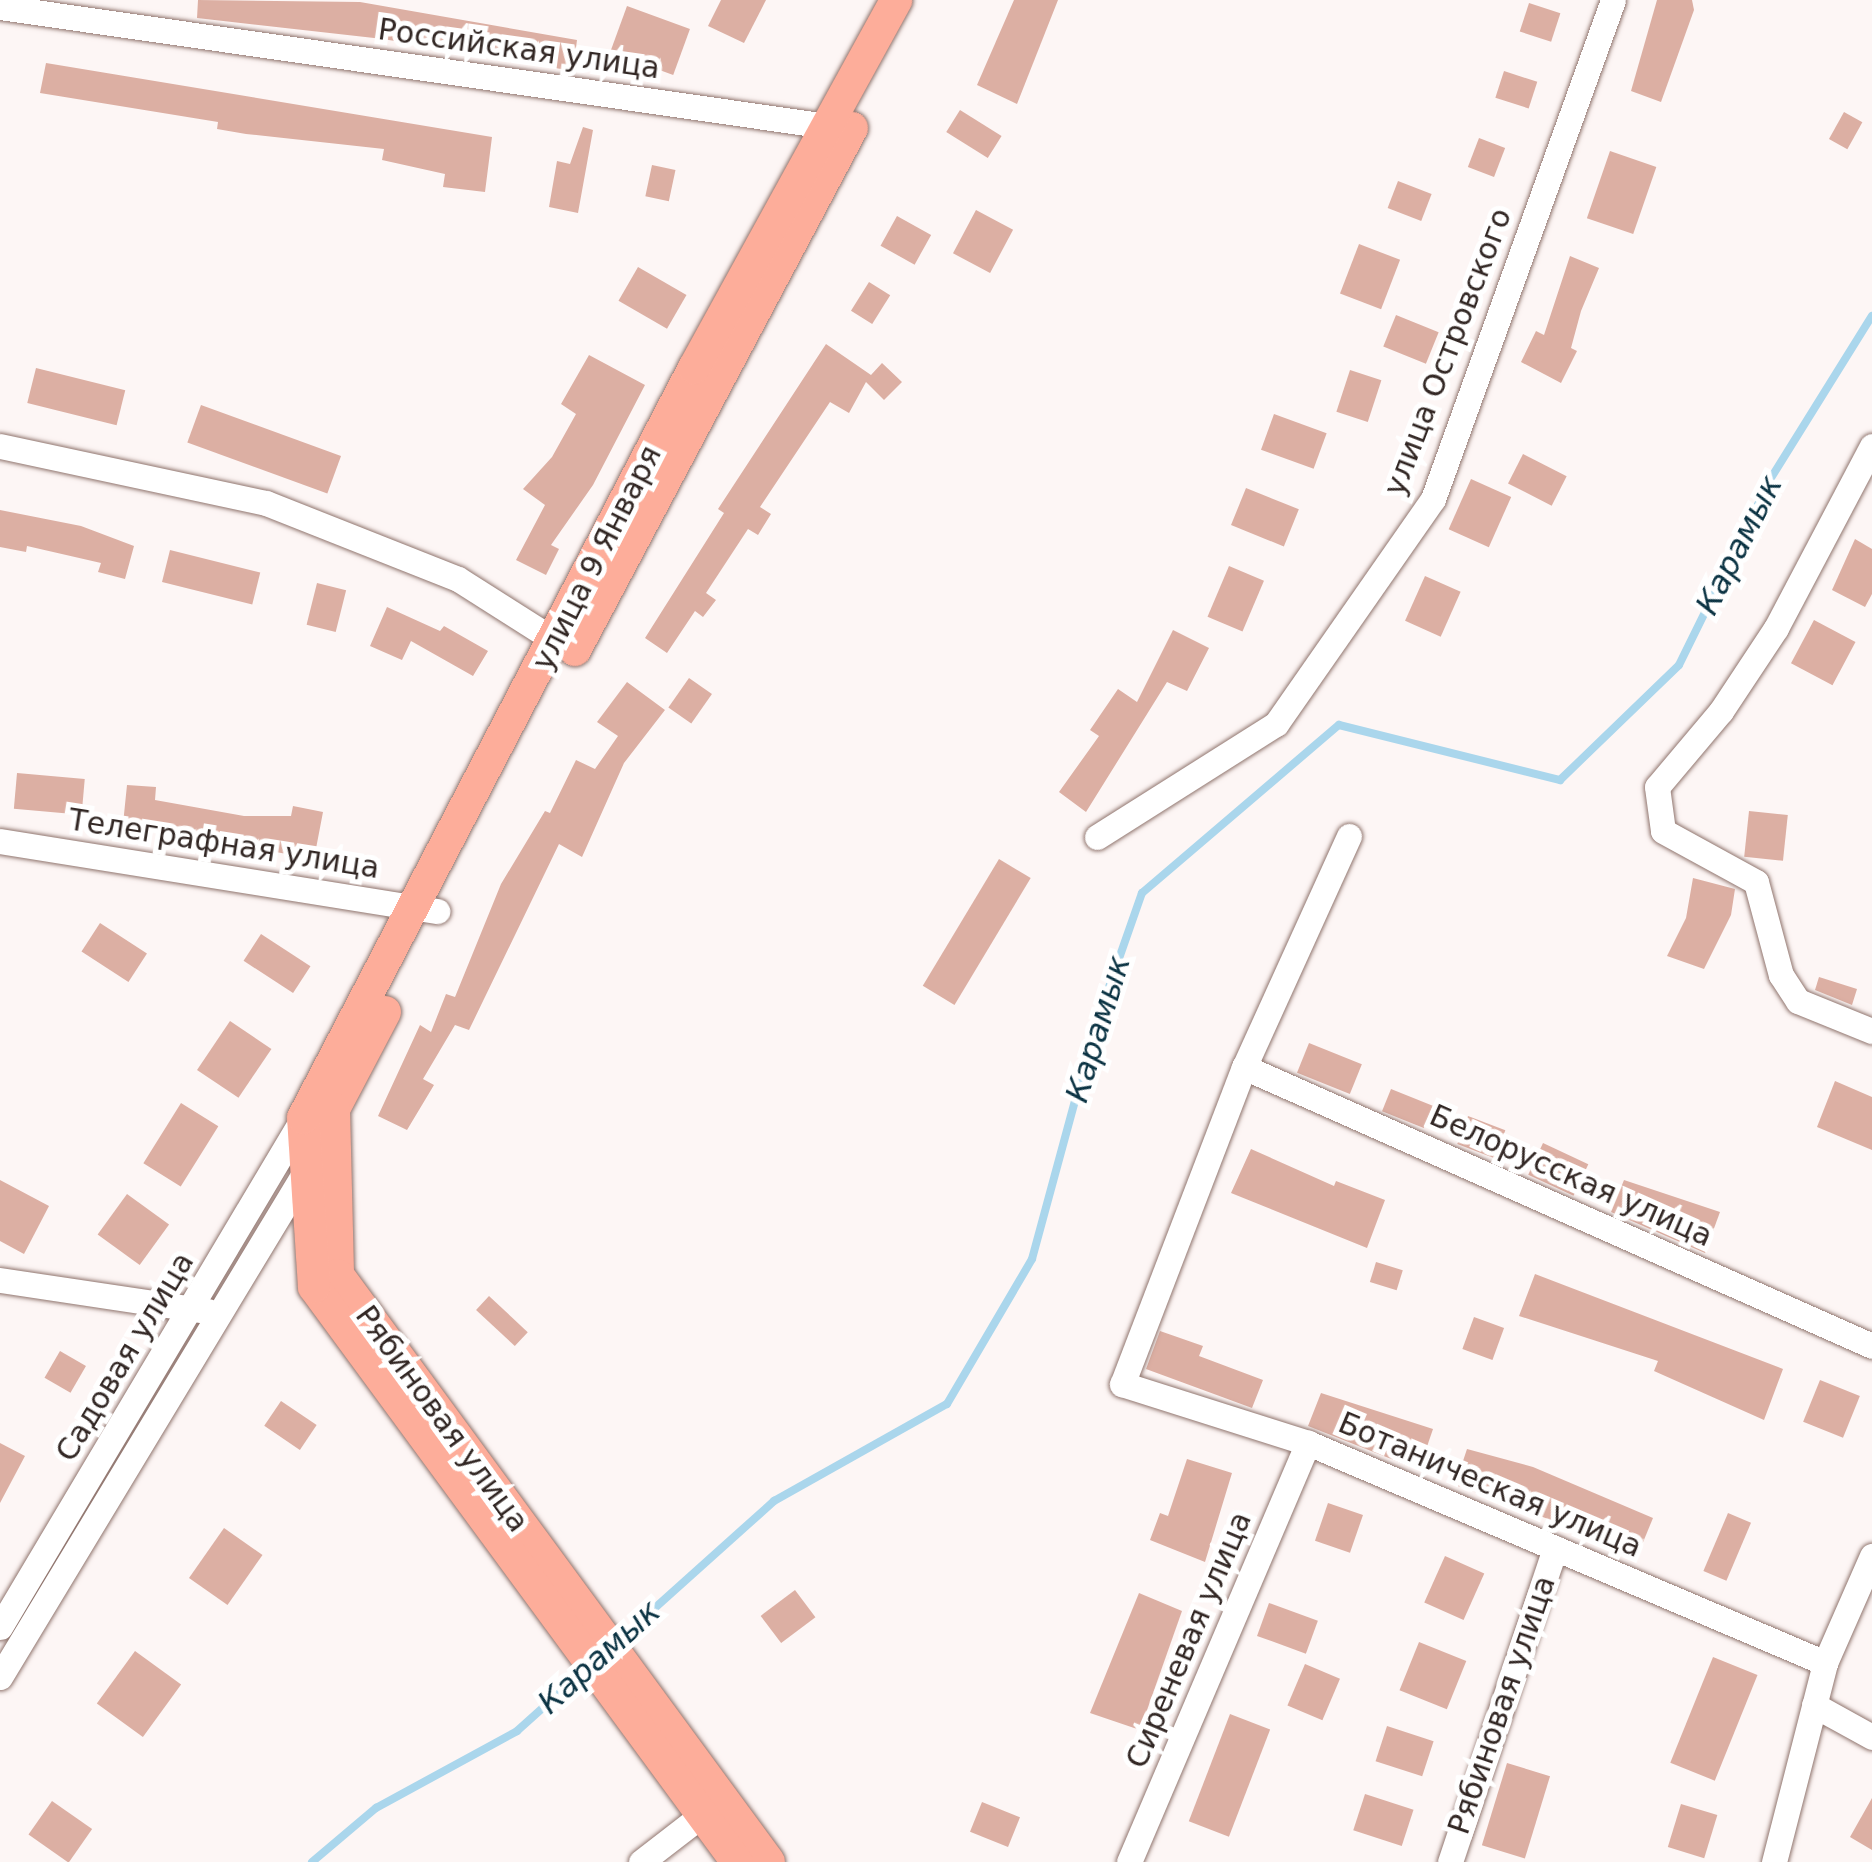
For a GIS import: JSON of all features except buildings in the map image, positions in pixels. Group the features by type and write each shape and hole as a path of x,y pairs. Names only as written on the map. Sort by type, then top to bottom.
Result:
{"main road":[{"name":"улица 9 Января","path":"318,1114 839,128 896,0"},
{"name":"улица 9 Января","path":"839,128 920,0"},
{"path":"318,1114 306,1170 314,1287 554,1597"},
{"name":"Рябиновая улица","path":"318,1114 338,1274 554,1597 712,1808"},
{"path":"712,1808 737,1862"},
{"path":"712,1808 769,1862"}],"street":[{"name":"улица Островского","path":"1098,838 1276,724 1432,500 1613,0"},
{"name":"Российская улица","path":"0,7 839,128"},
{"path":"0,446 266,503 458,579 564,646"},
{"path":"1872,446 1776,628 1721,711 1658,787 1663,832 1756,882 1781,975 1798,1001 1872,1031"},
{"path":"1244,1066 1349,836"},
{"name":"Телеграфная улица","path":"0,842 426,909"},
{"name":"Белорусская улица","path":"1244,1066 1872,1346"},
{"name":"Ботаническая улица","path":"1244,1066 1122,1384 1308,1443 1825,1662"},
{"name":"Садовая улица","path":"0,1627 192,1309 318,1114"},
{"name":"Садовая улица","path":"0,1677 223,1314 306,1170"},
{"path":"0,1280 223,1314"},
{"name":"Сиреневая улица","path":"1129,1862 1308,1443"},
{"name":"Рябиновая улица","path":"1450,1862 1555,1548"},
{"path":"1774,1862 1825,1662 1872,1556"},
{"path":"1814,1704 1872,1737"},
{"path":"640,1862 712,1808"}],"waterway":[{"name":"Карамык","path":"618,1641 774,1501 947,1404 1032,1259 1095,1027 1142,893 1339,725 1560,780 1679,665 1771,478 1872,316"},
{"name":"Карамык","path":"312,1862 376,1808 517,1731 585,1670"}]}
